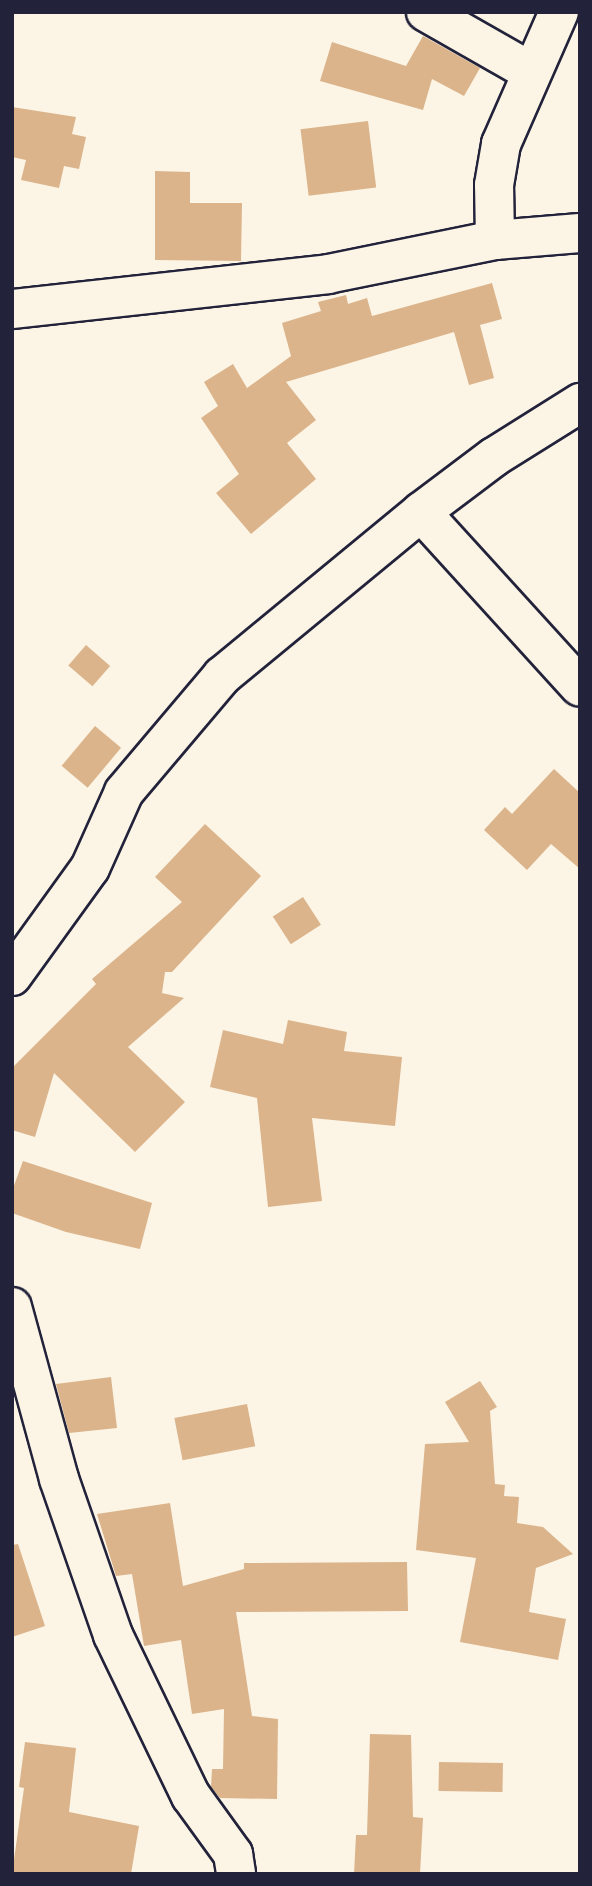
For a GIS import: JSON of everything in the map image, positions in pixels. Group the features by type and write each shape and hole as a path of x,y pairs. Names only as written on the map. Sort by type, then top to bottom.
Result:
{"street":[{"path":"426,12 531,72"},
{"path":"495,240 497,160 531,72 559,12"},
{"path":"12,309 328,274 495,240 580,233"},
{"path":"12,976 90,868 124,792 180,723 240,660 421,512 494,457 580,403"},
{"path":"421,512 580,687"},
{"path":"12,1307 60,1479 113,1635 191,1796 233,1854 236,1874"}],"building":[{"path":"423,36 480,68 464,96 432,79 423,110 320,81 332,42 406,66"},
{"path":"12,107 76,117 72,134 86,137 79,169 64,166 59,188 21,180 26,160 12,157"},
{"path":"368,121 376,188 309,196 301,129"},
{"path":"155,171 190,172 190,203 242,203 241,261 155,260"},
{"path":"492,283 502,319 480,325 494,378 469,385 454,332 286,382 316,420 287,443 316,479 251,534 216,493 239,474 201,418 218,406 204,382 233,364 247,388 291,356 282,323 321,311 318,302 346,295 348,304 367,298 372,316"},
{"path":"86,645 110,666 92,686 68,665"},
{"path":"95,726 121,748 88,788 62,766"},
{"path":"554,769 580,793 580,869 551,844 527,870 484,830 505,807 512,814"},
{"path":"205,824 261,876 172,972 165,972 162,993 184,998 128,1047 185,1102 135,1152 54,1073 35,1137 12,1130 12,1068 96,984 92,979 182,902 155,877"},
{"path":"303,897 321,925 291,944 273,917"},
{"path":"288,1020 347,1032 344,1051 402,1057 395,1126 312,1118 322,1201 268,1207 257,1098 210,1087 223,1030 283,1044"},
{"path":"23,1161 152,1203 140,1249 66,1232 12,1213 12,1191"},
{"path":"111,1377 117,1428 69,1433 56,1384"},
{"path":"480,1381 497,1407 490,1411 495,1484 505,1485 504,1496 519,1497 517,1523 543,1527 573,1554 536,1568 529,1612 566,1619 558,1660 460,1642 476,1558 416,1550 425,1444 469,1442 445,1402"},
{"path":"247,1404 255,1446 183,1460 174,1418"},
{"path":"170,1503 183,1586 244,1569 244,1563 407,1562 408,1611 236,1612 252,1716 278,1719 277,1799 220,1798 211,1787 212,1769 223,1769 224,1709 192,1714 181,1640 144,1646 132,1574 116,1576 97,1514"},
{"path":"18,1544 45,1626 12,1637 12,1545"},
{"path":"370,1734 411,1735 413,1817 423,1818 420,1874 354,1874 356,1835 367,1835"},
{"path":"25,1742 76,1748 69,1812 139,1826 131,1874 12,1874 24,1788 19,1787"},
{"path":"439,1762 503,1763 502,1792 438,1791"}]}
